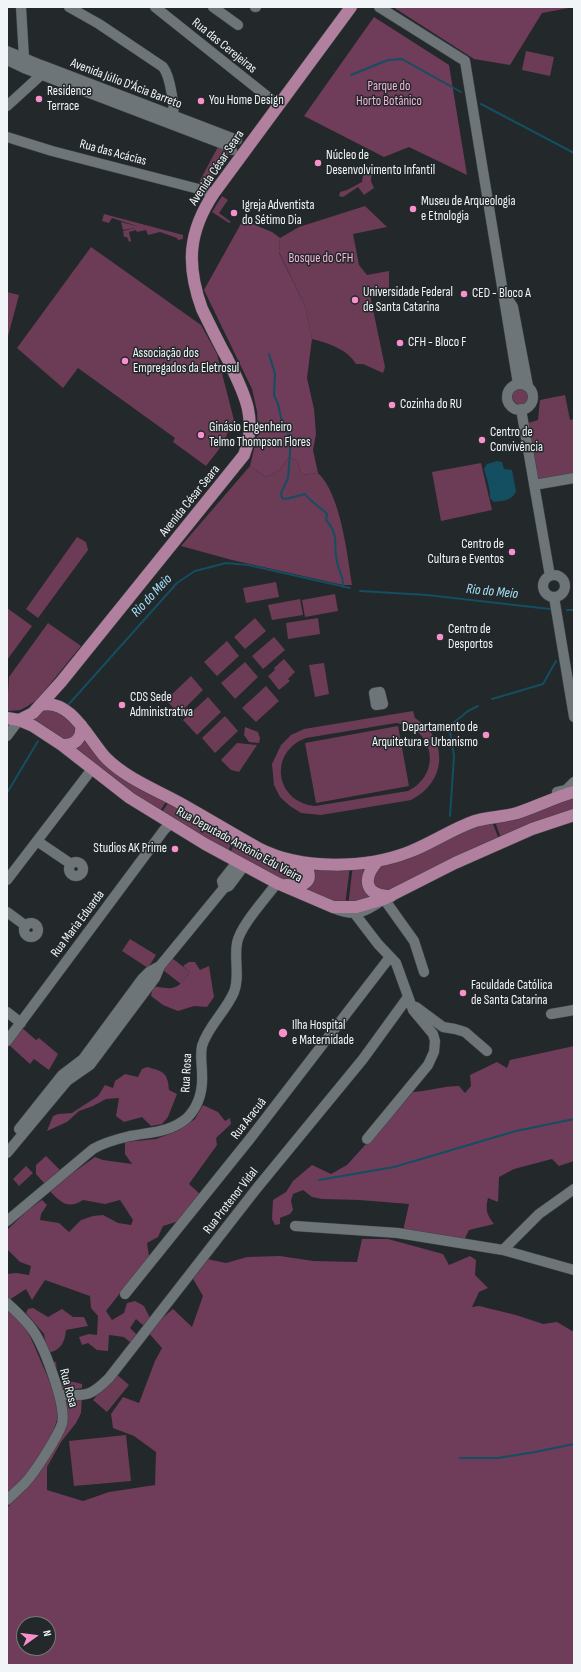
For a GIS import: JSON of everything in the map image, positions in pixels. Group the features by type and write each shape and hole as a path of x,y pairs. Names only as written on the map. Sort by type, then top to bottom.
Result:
{"main road":[{"name":"Avenida César Seara","path":"13,719 37,708 61,682 244,455 247,446 250,421 246,399 202,309 193,276 191,253 192,241 200,216 235,155 252,141 351,7"},
{"name":"Avenida César Seara","path":"58,706 56,698 61,682"},
{"path":"33,726 32,717 37,708 49,704 58,706 69,713 81,725 105,757 125,773 258,848 272,855 288,859 331,864 378,861 409,852 475,821 510,815 574,792"},
{"path":"13,719 33,726 62,745 73,744 78,739 81,733 81,725"},
{"name":"Rua Deputado Antônio Edu Vieira","path":"62,745 134,801 171,824 240,864 279,884 328,905 341,908 356,907 388,897 455,863 532,829 574,815"},
{"path":"279,884 301,886 306,884 309,878 308,872 304,868 288,859"},
{"path":"378,861 368,875 369,888 373,893 388,897"}],"street":[{"path":"21,7 24,58"},
{"path":"68,7 104,27 164,67 167,74 172,120"},
{"name":"Rua das Cerejeiras","path":"155,7 278,105"},
{"path":"213,7 238,25"},
{"path":"379,7 465,61 504,292 513,308 523,385 532,391 533,398 529,406 521,409 514,407 509,402 508,398 509,390 523,385"},
{"name":"Avenida Júlio D'Ácia Barreto","path":"7,51 172,120 226,145 235,155"},
{"name":"Avenida Júlio D'Ácia Barreto","path":"7,60 41,75 172,120 237,140 247,138 252,141"},
{"path":"7,106 41,75"},
{"name":"Rua das Acácias","path":"7,137 52,151 214,193"},
{"path":"235,155 233,144 237,140"},
{"path":"521,409 550,576"},
{"path":"534,485 574,478"},
{"path":"550,576 558,576 564,582 563,590 558,596 548,595 544,589 544,582 550,576"},
{"path":"554,596 574,717"},
{"path":"7,736 13,719"},
{"path":"7,880 92,769"},
{"path":"524,810 539,799 566,790 574,782"},
{"name":"Rua Maria Eduarda","path":"7,1041 164,830 171,824"},
{"path":"37,841 71,864"},
{"path":"7,1150 43,1105 62,1075 86,1062 114,1024 142,979 149,972 160,966 224,888 222,881 240,864"},
{"name":"Rua Rosa","path":"7,1221 94,1149 104,1143 166,1130 188,1117 198,1104 202,1090 200,1055 203,1043 235,990 237,979 237,942 245,926 279,884"},
{"path":"328,905 346,913 355,914 366,910 388,897 414,941 424,972"},
{"path":"7,912 26,926"},
{"path":"355,914 399,967 415,1004 433,1034 435,1042 432,1059 367,1139"},
{"name":"Rua Aracuã","path":"125,1294 249,1140 390,956"},
{"path":"415,1004 442,1027 455,1028 465,1032 486,1051"},
{"name":"Rua Protenor Vidal","path":"60,1395 92,1393 109,1378 257,1188 363,1059 415,1004"},
{"path":"551,1014 574,1010"},
{"path":"7,1012 21,1023"},
{"path":"504,1250 539,1214 574,1189"},
{"path":"295,1226 398,1233 504,1250 574,1270"},
{"name":"Rua Rosa","path":"7,1303 28,1323 37,1337 60,1395 63,1413 60,1430 32,1474 7,1500"}],"green space":[{"path":"393,7 574,7 542,13 510,65 474,59"},
{"name":"Parque do Horto Botânico","path":"374,17 449,65 467,175 409,147 384,157 304,116"},
{"path":"526,51 554,57 550,76 522,70"},
{"path":"219,145 231,150 208,186 198,184"},
{"path":"364,167 372,168 371,181 374,188 364,195 358,187 343,197 339,196 340,192 362,182"},
{"path":"222,196 228,200 219,213 231,222 229,223 212,212"},
{"name":"Bosque do CFH","path":"365,206 387,227 353,234 359,265 367,275 389,271 389,289 370,295 385,367 383,373 363,364 356,364 348,354 337,347 312,339 305,306 279,252 280,238 299,227"},
{"path":"104,214 183,235 183,239 178,240 177,238 160,232 148,235 146,230 137,232 136,230 129,232 131,241 129,242 127,237 124,237 123,231 135,228 123,230 121,222 140,227 112,218 109,223 102,221"},
{"path":"243,220 272,232 280,238 279,253 305,306 312,339 307,378 314,409 316,434 313,450 318,473 302,475 297,460 288,458 280,470 266,477 250,466 258,432 257,411 252,389 204,290"},
{"name":"Associação dos Empregados da Eletrosul","path":"91,247 201,325 217,354 235,424 230,427 223,444 206,466 173,442 175,438 78,368 63,388 17,348"},
{"path":"7,292 19,295 7,340"},
{"path":"521,387 527,390 530,396 527,402 521,405 515,402 512,396 515,390"},
{"path":"565,395 570,420 574,419 574,474 536,480 528,423 538,420 540,400"},
{"path":"288,458 297,460 302,475 318,473 326,483 338,510 352,585 343,585 232,560 181,546 250,466 266,477 280,470"},
{"path":"481,463 492,510 441,521 432,472"},
{"path":"77,537 86,542 88,550 38,618 26,609"},
{"path":"276,582 279,597 246,603 243,588"},
{"path":"335,594 338,611 305,617 302,600"},
{"path":"300,599 303,615 272,620 268,605"},
{"path":"7,608 32,626 7,660"},
{"path":"255,618 266,631 245,649 234,637"},
{"path":"318,618 320,634 288,639 286,623"},
{"path":"48,623 81,646 37,700 20,710 7,711 9,677"},
{"path":"274,637 285,650 263,669 252,656"},
{"path":"227,641 239,656 217,676 204,662"},
{"path":"284,659 295,672 288,679 290,681 279,690 268,676"},
{"path":"245,662 258,677 235,699 221,683"},
{"path":"324,663 329,694 315,697 309,665"},
{"path":"191,676 203,690 179,714 166,700"},
{"path":"266,686 279,701 256,722 242,708"},
{"path":"208,697 221,712 197,735 183,720"},
{"path":"52,705 80,726 72,743 43,731 33,719 33,715"},
{"path":"413,711 415,718 426,727 434,737 438,748 439,760 437,772 432,783 423,792 411,800 321,815 301,813 280,797 274,785 272,764 281,745 291,735 304,729","holes":["396,723 409,726 419,733 426,742 430,763 426,774 419,783 408,791 315,806 302,803 291,796 285,786 281,776 282,765 286,754 294,745 306,738"]},
{"path":"225,716 238,731 215,753 202,738"},
{"path":"398,726 409,786 316,803 305,743"},
{"path":"245,727 258,732 260,738 259,743 249,742 244,735"},
{"path":"83,731 102,756 168,799 158,814 109,780 74,746"},
{"path":"237,743 257,745 239,772 231,770 221,760"},
{"path":"574,793 574,813 502,841 494,819"},
{"path":"170,800 234,836 227,855 160,815"},
{"path":"491,819 500,842 390,894 370,883 379,865"},
{"path":"237,837 288,863 307,877 291,884 229,856"},
{"path":"374,863 367,875 382,898 348,906 353,865"},
{"path":"350,866 345,906 302,888 307,868"},
{"path":"130,939 156,955 148,968 122,951"},
{"path":"172,958 190,972 181,984 163,970"},
{"path":"189,962 195,962 200,970 209,966 214,997 207,1007 194,1006 178,1011 163,1005 151,996 153,986 171,988 182,982 190,972 183,966"},
{"path":"21,1027 36,1040 39,1038 58,1054 49,1070 34,1059 30,1064 8,1044"},
{"path":"574,1046 574,1161 559,1166 552,1159 514,1169 499,1177 498,1202 488,1198 487,1206 488,1215 494,1224 469,1230 463,1242 403,1231 409,1204 322,1199 312,1197 303,1190 293,1194 291,1201 293,1210 290,1214 280,1218 280,1224 275,1225 272,1219 273,1200 286,1192 293,1181 312,1165 331,1174 347,1165 413,1092 459,1086 465,1093 471,1086 470,1075 497,1062 507,1068 510,1060"},
{"path":"147,1067 163,1073 166,1076 169,1090 177,1094 168,1117 162,1124 151,1126 142,1117 124,1122 116,1116 119,1098 106,1099 79,1111 67,1122 47,1131 53,1116 72,1113 98,1096 105,1085 113,1088 115,1081 125,1074 138,1077 142,1069"},
{"path":"203,1105 218,1112 225,1121 230,1118 231,1124 216,1138 217,1145 189,1184 200,1194 179,1221 163,1226 158,1237 147,1243 149,1256 106,1311 112,1320 124,1313 127,1303 135,1301 144,1306 150,1318 145,1327 136,1319 130,1328 138,1336 131,1343 124,1337 109,1335 108,1351 97,1350 88,1343 82,1345 79,1337 89,1334 97,1335 98,1316 91,1308 90,1296 45,1280 32,1300 26,1289 9,1300 7,1298 7,1274 16,1273 29,1275 31,1266 20,1262 7,1249 7,1230 29,1209 42,1200 47,1205 41,1214 40,1220 59,1223 69,1232 81,1220 93,1216 103,1215 118,1223 131,1225 133,1220 120,1200 105,1204 83,1200 78,1203 69,1204 61,1201 49,1190 95,1157 103,1160 132,1164 125,1154 125,1142 156,1139 177,1131 195,1119"},
{"path":"46,1156 60,1170 45,1184 36,1174 36,1165"},
{"path":"26,1166 33,1173 19,1186 13,1179"},
{"path":"362,1239 388,1239 443,1254 449,1265 470,1256 476,1260 475,1275 488,1288 479,1292 472,1307 479,1306 516,1315 543,1324 557,1322 574,1332 574,1665 7,1665 7,1508 33,1477 68,1420 64,1403 66,1398 82,1397 81,1413 76,1423 61,1442 47,1467 47,1490 83,1501 109,1492 155,1485 156,1452 134,1436 113,1428 111,1414 123,1397 139,1403 155,1361 162,1348 147,1331 173,1309 192,1327 203,1296 192,1277 207,1259 226,1263 247,1257 280,1256 313,1261 357,1262"},
{"path":"33,1308 48,1317 62,1309 73,1317 84,1317 88,1326 66,1330 61,1346 52,1352 47,1353 44,1334 26,1313 28,1309"},
{"path":"7,1310 19,1320 31,1338 51,1385 58,1411 58,1417 47,1445 31,1471 25,1479 7,1495"},
{"path":"50,1362 56,1362 57,1375 61,1382 65,1380 82,1384 82,1388 68,1390 60,1389"},
{"path":"115,1373 129,1385 107,1412 93,1400"},
{"path":"126,1435 131,1481 74,1486 69,1441"}],"water":[{"path":"497,461 502,462 504,469 512,470 516,491 510,498 494,502 490,498 489,487 484,469 487,464"}],"waterway":[{"path":"351,75 388,60 402,59 461,92"},
{"path":"481,104 574,153"},
{"path":"269,354 275,374 274,395 278,404 282,422 291,439 288,478 281,493 282,498 286,499 305,494 327,514 326,520 335,536 336,556 343,581 343,587"},
{"name":"Rio do Meio","path":"69,704 177,583 195,571 226,563 248,565 350,588"},
{"name":"Rio do Meio","path":"360,591 427,595 550,609"},
{"name":"Rio do Meio","path":"567,610 574,610"},
{"path":"492,699 543,684 556,661"},
{"path":"450,816 454,756 450,732 451,725 468,711 478,706"},
{"name":"Rio do Meio","path":"7,793 38,741"},
{"path":"319,1180 394,1167 516,1131 574,1119"},
{"path":"460,1458 498,1458 574,1444"}],"place":[{"name":"Residence Terrace","path":"39,99"},
{"name":"You Home Design","path":"201,101"},
{"name":"Núcleo de Desenvolvimento Infantil","path":"318,163"},
{"name":"Museu de Arqueologia e Etnologia","path":"413,209"},
{"name":"Igreja Adventista do Sétimo Dia","path":"234,213"},
{"name":"CED - Bloco A","path":"464,294"},
{"name":"Universidade Federal de Santa Catarina","path":"355,300"},
{"name":"CFH - Bloco F","path":"400,343"},
{"name":"Associação dos Empregados da Eletrosul","path":"125,361"},
{"name":"Cozinha do RU","path":"392,405"},
{"name":"Ginásio Engenheiro Telmo Thompson Flores","path":"201,435"},
{"name":"Centro de Convivência","path":"482,440"},
{"name":"Centro de Cultura e Eventos","path":"512,552"},
{"name":"Centro de Desportos","path":"440,637"},
{"name":"CDS Sede Administrativa","path":"122,705"},
{"name":"Departamento de Arquitetura e Urbanismo","path":"486,735"},
{"name":"Studios AK Prime","path":"175,849"},
{"name":"Faculdade Católica de Santa Catarina","path":"463,993"},
{"name":"Ilha Hospital e Maternidade","path":"283,1033"}]}
